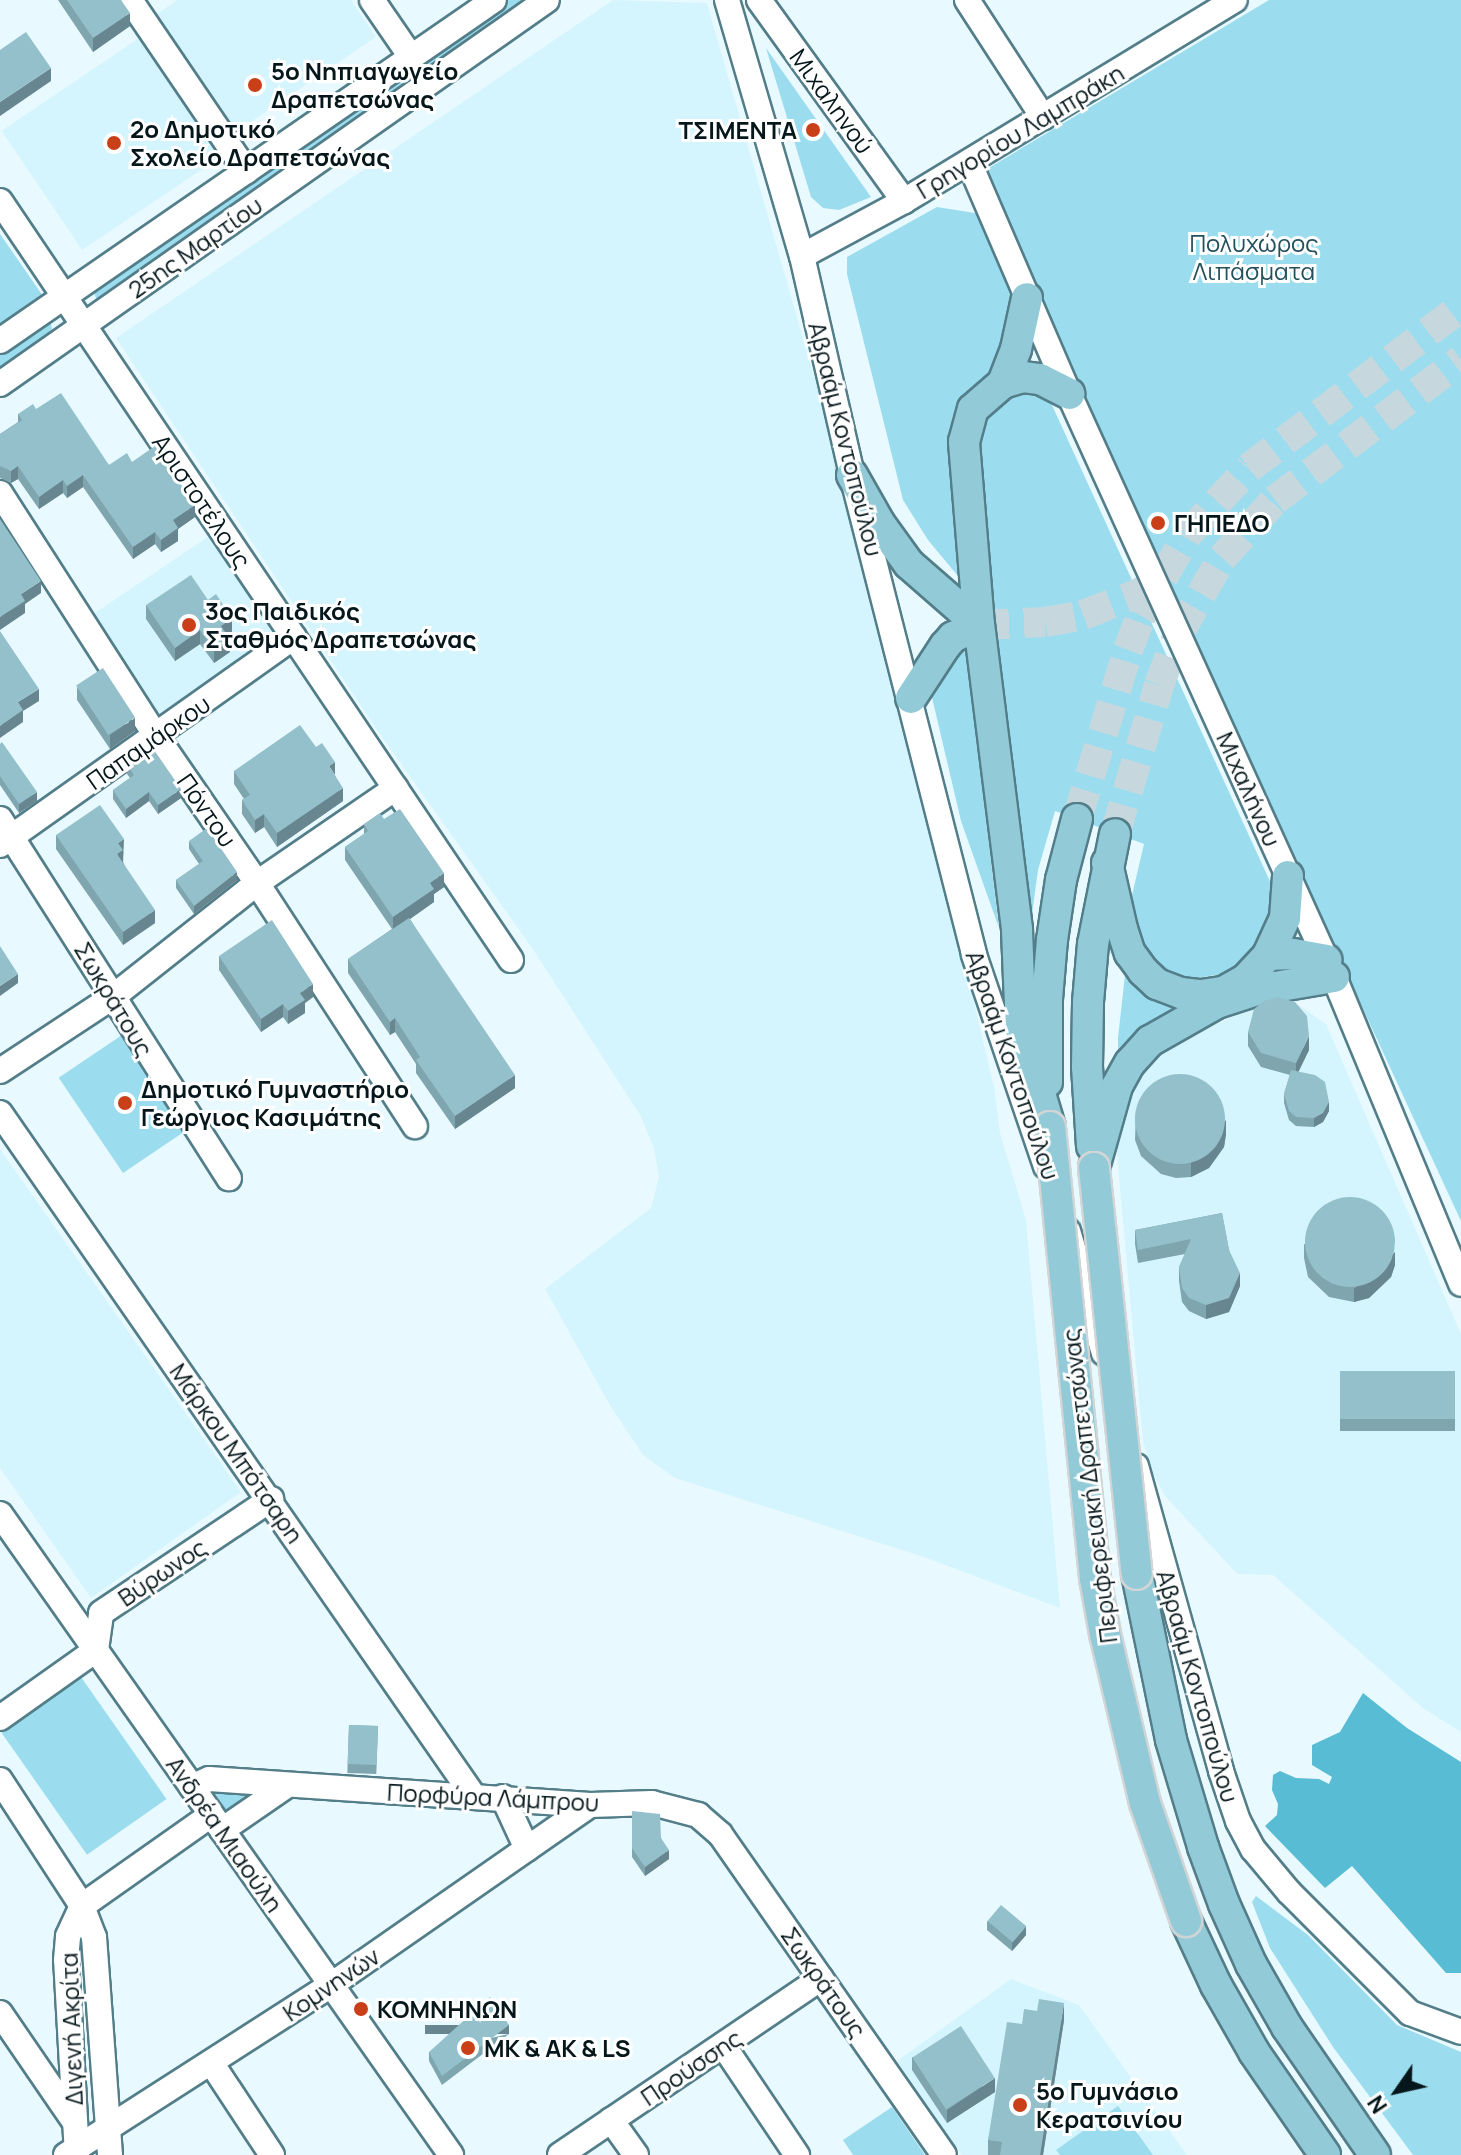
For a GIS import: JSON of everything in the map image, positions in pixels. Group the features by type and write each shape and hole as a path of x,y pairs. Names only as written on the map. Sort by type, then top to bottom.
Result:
{"main road":[{"path":"1003,383 1016,349 1027,298"},
{"path":"1050,1127 1021,1030 1017,929 979,625 964,442 973,409 1003,383 1023,377 1040,379 1069,394"},
{"path":"852,475 880,524 909,564 979,625"},
{"path":"911,698 953,637 979,625"},
{"name":"Περιφερειακή Δραπετσώνας","path":"1077,819 1061,880 1052,940 1047,999 1050,1127 1095,1578 1105,1634 1145,1803 1186,1921 1216,1985 1254,2052 1325,2155"},
{"name":"Περιφερειακή Δραπετσώνας","path":"1115,834 1093,944 1087,1067 1094,1168 1145,1623 1185,1792 1224,1904 1251,1964 1287,2027 1375,2155"},
{"path":"1107,863 1130,953 1157,984 1181,993 1201,995 1223,992 1246,979 1268,955 1285,918 1288,876"},
{"path":"1268,955 1293,954 1330,968"},
{"path":"1094,1168 1114,1094 1125,1070 1157,1036 1217,1003 1330,968"}],"street":[{"path":"130,0 246,171"},
{"path":"372,0 411,57"},
{"name":"25ης Μαρτίου","path":"0,341 494,0"},
{"name":"25ης Μαρτίου","path":"0,384 547,0"},
{"name":"Αβραάμ Κοντοπούλου","path":"727,0 802,256 852,475 974,955 1076,1255 1235,1812 1253,1849 1276,1878 1404,2008 1422,2020 1461,2032"},
{"name":"Μιχαληνού","path":"759,0 904,201"},
{"path":"967,0 1043,117"},
{"name":"Γρηγορίου Λαμπράκη","path":"802,256 904,201 1228,2"},
{"path":"969,162 1027,298"},
{"name":"Αριστοτέλους","path":"0,201 511,960"},
{"name":"Μιχαλήνου","path":"1027,298 1330,968 1461,1284"},
{"name":"Πόντου","path":"0,493 156,736 257,883 415,1126"},
{"name":"Παπαμάρκου","path":"4,834 156,736 294,637"},
{"path":"0,1071 114,996 257,883 396,788"},
{"name":"Σωκράτους","path":"4,834 114,996 139,1042 229,1178"},
{"name":"Μάρκου Μπότσαρη","path":"0,1113 271,1499 473,1795"},
{"name":"Βύρωνος","path":"96,1650 101,1613 271,1499"},
{"name":"Ανδρέα Μιαούλη","path":"0,1514 451,2155"},
{"path":"0,1718 96,1650"},
{"name":"Πορφύρα Λάμπρου","path":"192,1787 209,1779 590,1805 652,1803 698,1815"},
{"path":"0,1780 82,1906 217,1822 286,1786"},
{"path":"503,1797 527,1849"},
{"name":"Κομνηνών","path":"73,2153 331,1985 590,1805"},
{"name":"Σωκράτους","path":"698,1815 720,1834 944,2155"},
{"name":"Διγενή Ακρίτα","path":"73,2153 66,1960 68,1936 82,1906"},
{"name":"Διγενή Ακρίτα","path":"82,1906 98,1958 110,2155"},
{"name":"Προύσσης","path":"560,2155 821,1978"},
{"path":"0,2013 74,2121"},
{"path":"723,2045 797,2155"},
{"path":"212,2064 272,2155"},
{"path":"611,2120 636,2155"}],"shaded area":[{"name":"5ο Νηπιαγωγείο Δραπετσώνας","path":"177,0 351,0 376,37 236,132 157,14"},
{"path":"613,0 707,3 833,443 949,898 994,1087 1000,1133 1026,1220 1060,1608 924,1557 675,1478 643,1455 611,1407 545,1289 651,1208 659,1177 654,1148 640,1115 532,948 379,733 116,338"},
{"name":"2ο Δημοτικό Σχολείο Δραπετσώνας","path":"145,34 226,153 82,250 2,131"},
{"path":"212,534 281,637 162,717 93,615"},
{"path":"1277,1002 1297,1004 1326,1024 1461,1334 1461,1732 1424,1709 1273,1575 1237,1574 1165,1496 1151,1469 1143,1441 1117,1155 1119,1114 1145,1063 1172,1044 1254,1007"},
{"path":"0,1149 241,1492 91,1598 0,1468"},
{"path":"1363,1693 1407,1728 1461,1762 1461,1973 1446,1973 1352,1866 1325,1888 1265,1826 1277,1815 1278,1804 1272,1790 1273,1775 1280,1771 1296,1778 1319,1779 1329,1784 1332,1777 1312,1765 1312,1745 1340,1732"},
{"path":"1011,1979 1079,2005 1187,2155 962,2155 897,2061"}],"green space":[{"path":"501,0 534,0 102,300 96,298 93,290"},
{"name":"Πολυχώρος Λιπάσματα","path":"1269,0 1461,0 1461,1221 1163,576 982,172"},
{"path":"766,48 871,197 839,210 823,208 811,197"},
{"path":"937,207 981,214 1015,288 1008,357 974,396 968,588 928,540 903,500 847,274 847,257"},
{"path":"0,234 43,296 0,326"},
{"path":"50,320 52,329 48,334 0,368 0,345"},
{"path":"1028,391 1051,403 1273,888 1276,907 1261,944 1229,973 1190,979 1173,976 1155,967 1139,949 1129,908 1144,844 1055,811 1038,870 1030,929 974,465 976,420 1002,395"},
{"path":"966,650 999,928 961,821 930,689 955,654"},
{"path":"1127,957 1158,998 1174,1010 1191,1012 1118,1070 1118,1038"},
{"name":"Δημοτικό Γυμναστήριο Γεώργιος Κασιμάτης","path":"125,1033 189,1128 123,1173 59,1078"},
{"path":"81,1677 166,1799 87,1855 2,1733"},
{"path":"214,1791 249,1793 251,1794 227,1813"},
{"path":"1256,1896 1308,1935 1397,2025 1461,2052 1461,2155 1413,2155 1333,2047 1270,1948 1252,1902"},
{"path":"1118,2106 1153,2155 1060,2155 1056,2150"},
{"path":"892,2107 925,2155 853,2155 843,2140"}],"building":[{"path":"67,0 121,0 130,13 93,38"},
{"path":"26,32 51,68 0,102 0,50"},
{"path":"61,393 109,465 127,453 132,462 155,446 195,505 173,520 178,528 161,540 155,532 133,547 83,475 67,486 63,480 39,497 18,466 11,471 0,466 0,434 22,420 18,414 33,404 36,409"},
{"path":"0,519 41,581 21,594 25,601 0,617"},
{"name":"3ος Παιδικός Σταθμός Δραπετσώνας","path":"191,575 208,600 216,594 232,618 221,626 230,639 214,650 200,630 175,648 146,605"},
{"path":"0,631 39,689 18,702 23,710 0,726"},
{"path":"103,668 135,717 108,735 76,685"},
{"path":"300,725 316,747 322,743 335,762 329,766 343,788 277,833 264,814 255,820 242,800 250,795 234,771"},
{"path":"2,742 37,792 19,804 0,776"},
{"path":"152,747 181,789 158,805 149,792 126,809 113,790 134,775 127,765"},
{"path":"100,805 124,839 118,843 123,850 117,854 155,910 123,932 56,835"},
{"path":"400,809 444,873 430,883 434,889 393,917 345,847 368,831 364,824 380,813 384,819"},
{"path":"207,828 237,872 194,906 176,880 203,861 189,841"},
{"path":"409,918 515,1075 455,1116 416,1060 420,1057 395,1018 390,1022 348,959"},
{"path":"272,920 313,984 300,993 305,1000 288,1011 283,1004 261,1019 219,956"},
{"path":"0,946 18,974 0,986"},
{"path":"1278,997 1295,1002 1307,1016 1309,1036 1296,1063 1261,1053 1248,1032 1254,1009 1264,1001"},
{"path":"1291,1070 1315,1075 1325,1082 1329,1102 1323,1113 1314,1118 1296,1117 1289,1111 1284,1094"},
{"path":"1180,1074 1197,1078 1212,1087 1221,1102 1225,1119 1221,1136 1212,1151 1197,1160 1180,1164 1163,1160 1148,1151 1139,1136 1135,1119 1139,1102 1148,1087 1163,1078"},
{"path":"1350,1197 1367,1200 1382,1210 1392,1225 1395,1242 1392,1259 1382,1274 1367,1284 1350,1287 1333,1284 1318,1274 1308,1259 1305,1242 1308,1225 1318,1210 1333,1200"},
{"path":"1222,1213 1229,1250 1240,1273 1229,1298 1206,1305 1189,1298 1182,1288 1179,1267 1191,1239 1138,1250 1135,1230"},
{"path":"1340,1371 1455,1371 1455,1419 1340,1419"},
{"path":"349,1725 378,1726 377,1765 348,1764"},
{"path":"632,1811 660,1814 661,1838 669,1850 645,1867 632,1848"},
{"path":"1001,1905 1026,1926 1013,1942 988,1921"},
{"name":"MK & AK & LS","path":"490,1997 509,2025 442,2076 429,2052"},
{"path":"1039,1999 1064,2003 1040,2155 1000,2155 1002,2142 988,2140 1007,2022 1022,2024 1024,2009 1037,2011"},
{"path":"961,2026 995,2078 946,2110 912,2058"}],"tunnel":[{"path":"1077,819 1141,616 1187,535 1249,468 1461,307"},
{"path":"1115,834 1159,685 1179,633 1222,558 1275,500 1461,360"},
{"path":"979,625 1045,622 1083,615 1140,593 1161,578"}],"place":[{"name":"5ο Νηπιαγωγείο Δραπετσώνας","path":"255,85"},
{"name":"ΤΣΙΜΕΝΤΑ","path":"813,130"},
{"name":"2ο Δημοτικό Σχολείο Δραπετσώνας","path":"114,143"},
{"name":"ΓΗΠΕΔΟ","path":"1158,523"},
{"name":"3ος Παιδικός Σταθμός Δραπετσώνας","path":"189,625"},
{"name":"Δημοτικό Γυμναστήριο Γεώργιος Κασιμάτης","path":"125,1103"},
{"name":"ΚΟΜΝΗΝΩΝ","path":"361,2009"},
{"name":"MK & AK & LS","path":"468,2048"},
{"name":"5ο Γυμνάσιο Κερατσινίου","path":"1020,2105"}]}
